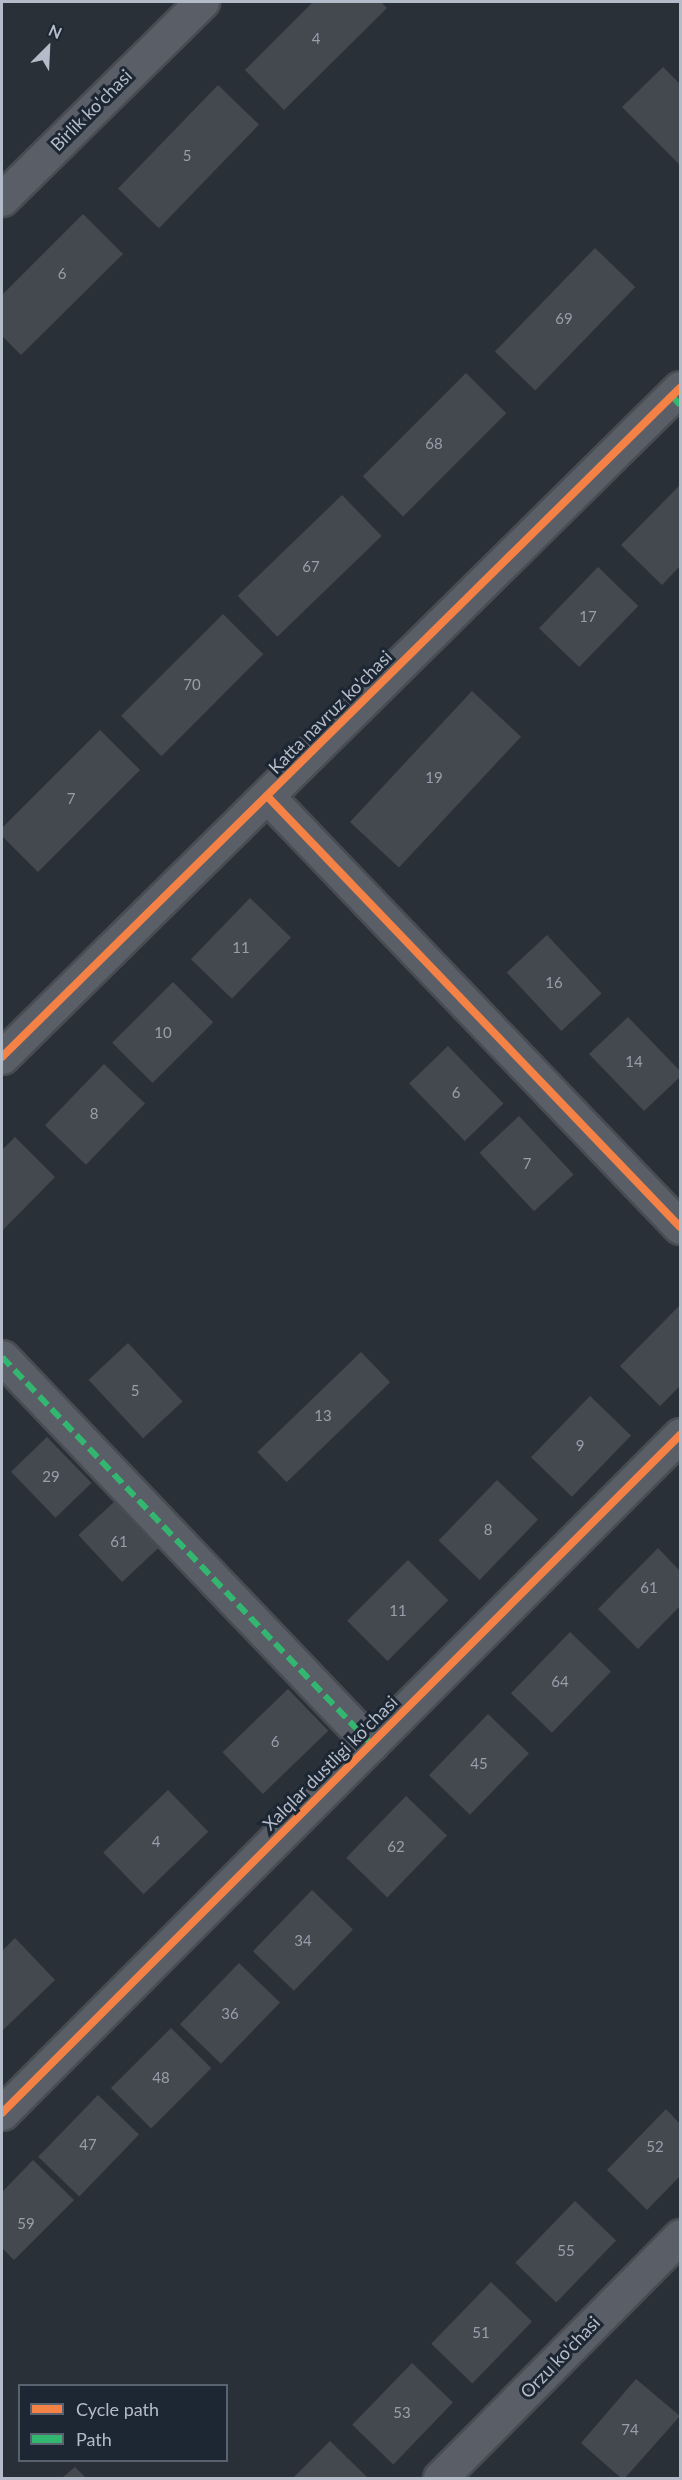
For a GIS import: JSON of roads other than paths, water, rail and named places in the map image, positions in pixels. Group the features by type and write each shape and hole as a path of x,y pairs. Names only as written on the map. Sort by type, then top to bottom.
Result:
{"street":[{"name":"Birlik ko'chasi","path":"2,199 182,8"},
{"name":"Katta navruz ko'chasi","path":"2,1057 267,795 678,396"},
{"path":"267,795 681,1227"},
{"path":"2,1357 371,1744"},
{"name":"Xalqlar dustligi ko'chasi","path":"2,2113 681,1435"},
{"name":"Orzu ko'chasi","path":"440,2478 681,2236"}]}
